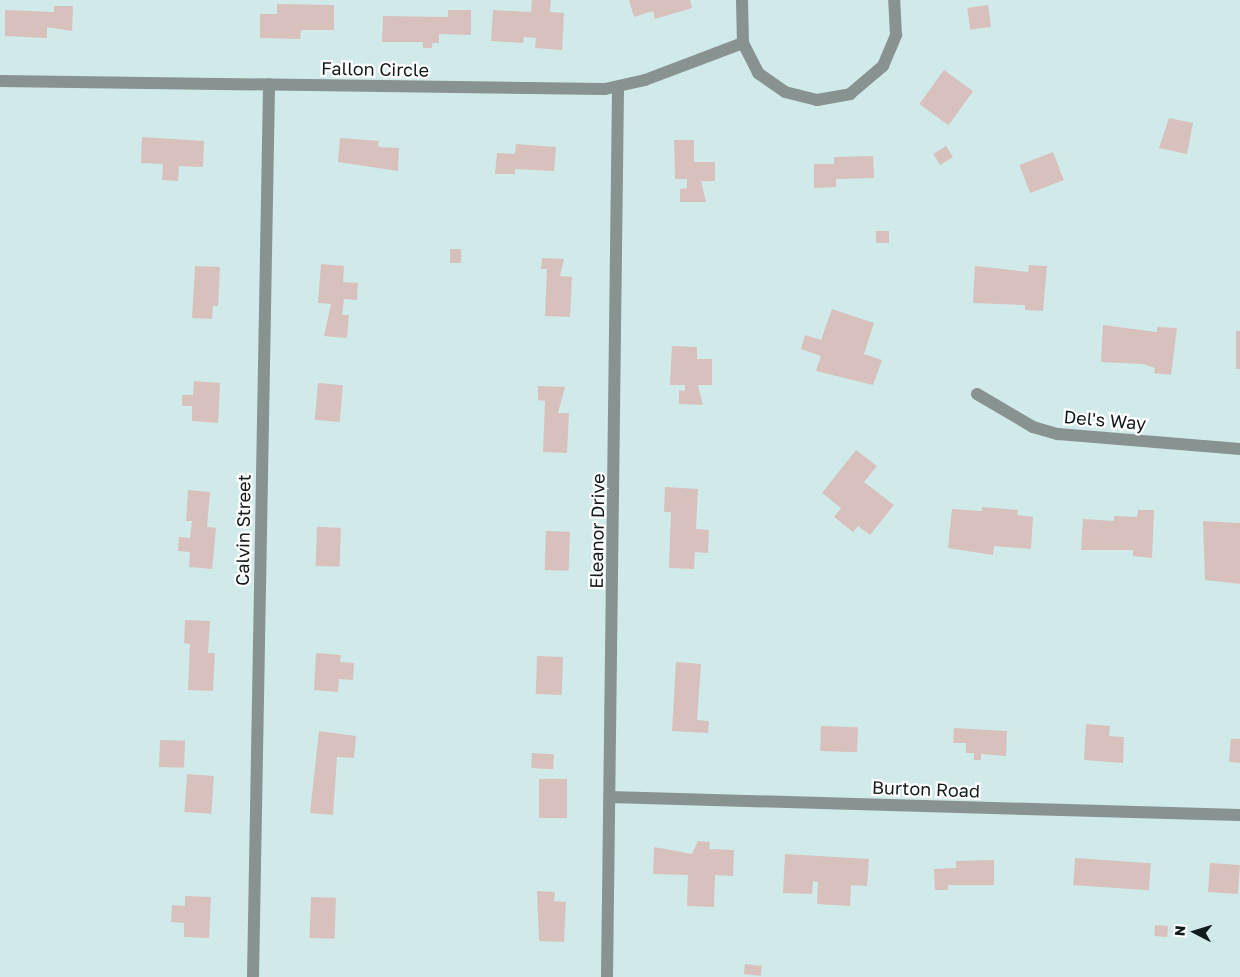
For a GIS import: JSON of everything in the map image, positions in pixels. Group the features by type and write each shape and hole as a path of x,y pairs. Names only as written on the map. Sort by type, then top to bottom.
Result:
{"street":[{"path":"742,0 743,43 758,73 775,87 806,99 839,97 868,82 889,56 896,35 894,0"},
{"name":"Fallon Circle","path":"0,82 618,86 743,43"},
{"name":"Calvin Street","path":"253,977 269,84"},
{"name":"Eleanor Drive","path":"607,977 618,86"},
{"name":"Del's Way","path":"977,394 1027,424 1058,434 1240,449"},
{"name":"Burton Road","path":"610,798 1240,815"}],"building":[{"path":"532,0 551,0 550,12 564,13 562,50 535,48 536,38 524,37 523,43 491,41 493,10 531,12"},
{"path":"629,0 690,0 692,8 655,19 653,11 634,17"},
{"path":"277,4 334,5 334,30 301,30 300,39 260,38 260,14 277,14"},
{"path":"988,5 991,27 970,30 967,8"},
{"path":"54,6 73,6 72,31 47,27 47,38 5,36 5,10 54,12"},
{"path":"448,10 471,10 471,35 439,34 439,43 432,43 432,48 423,48 423,42 382,42 383,16 448,17"},
{"path":"944,70 973,91 948,125 919,104"},
{"path":"1169,118 1193,123 1187,154 1159,148"},
{"path":"142,137 204,141 203,167 179,166 178,181 162,180 163,164 141,163"},
{"path":"340,138 379,141 378,147 399,148 398,171 338,162"},
{"path":"674,140 694,140 694,162 715,162 715,181 701,181 706,202 680,202 680,189 687,188 687,179 675,179"},
{"path":"516,144 556,147 554,171 515,169 515,174 495,174 497,153 515,154"},
{"path":"946,146 953,157 940,165 933,154"},
{"path":"1053,152 1064,180 1030,193 1019,165"},
{"path":"873,156 874,178 836,179 836,187 814,188 814,164 834,164 834,157"},
{"path":"876,231 889,231 889,243 876,243"},
{"path":"450,249 461,249 461,263 450,263"},
{"path":"542,258 564,259 560,276 572,277 570,317 545,316 547,269 541,269"},
{"path":"321,264 344,266 343,282 358,283 357,300 344,299 342,315 349,315 347,338 324,336 331,304 318,303"},
{"path":"1029,265 1047,266 1043,311 1025,310 1025,305 973,303 975,266 1028,272"},
{"path":"195,266 220,267 218,306 213,306 212,319 192,318"},
{"path":"832,309 874,323 864,354 882,360 873,385 816,371 821,356 801,349 805,335 821,340"},
{"path":"1103,325 1157,332 1157,327 1177,328 1171,375 1154,373 1155,368 1143,364 1101,362"},
{"path":"1236,331 1240,331 1240,369 1236,369"},
{"path":"672,346 697,347 697,359 712,359 712,385 698,385 703,405 679,404 679,390 685,391 685,385 670,385"},
{"path":"194,381 220,383 218,423 192,421 192,406 182,406 182,395 193,395"},
{"path":"318,383 343,385 340,422 315,420"},
{"path":"538,386 565,387 558,413 569,413 567,453 543,452 545,401 538,400"},
{"path":"856,450 877,466 864,482 894,505 870,535 858,526 853,532 834,517 841,508 822,493"},
{"path":"665,487 698,489 696,529 709,530 708,553 695,552 694,569 669,568 671,512 664,512"},
{"path":"188,490 210,492 207,527 216,528 212,569 189,567 190,552 178,551 179,537 190,538 192,521 186,521"},
{"path":"982,507 1018,510 1017,515 1033,517 1031,549 994,546 993,555 948,548 952,509 982,511"},
{"path":"1138,510 1154,510 1152,558 1133,556 1133,550 1081,550 1083,519 1114,521 1114,516 1137,517"},
{"path":"1203,521 1240,523 1240,584 1205,580"},
{"path":"317,527 341,528 340,567 316,566"},
{"path":"546,531 570,532 569,571 545,570"},
{"path":"185,620 210,621 208,653 215,653 213,691 188,690 190,644 184,643"},
{"path":"316,653 341,655 340,662 354,663 353,680 339,679 338,692 314,690"},
{"path":"537,656 563,657 562,695 536,694"},
{"path":"676,662 701,664 697,720 709,721 708,733 672,731"},
{"path":"1086,724 1110,726 1109,736 1124,737 1123,763 1084,760"},
{"path":"821,726 858,727 857,752 820,751"},
{"path":"954,728 1007,731 1006,756 981,754 981,760 974,760 974,753 966,753 966,743 953,743"},
{"path":"319,731 356,736 354,758 337,757 333,815 310,813"},
{"path":"1231,739 1240,739 1240,763 1229,762"},
{"path":"160,740 185,741 184,768 159,767"},
{"path":"532,753 554,754 553,769 531,768"},
{"path":"187,774 214,776 211,814 184,812"},
{"path":"539,779 567,779 567,818 539,818"},
{"path":"698,841 710,842 709,849 734,850 733,876 715,875 714,907 687,906 688,875 653,874 654,847 692,854"},
{"path":"785,854 869,859 867,886 851,885 850,906 817,904 818,882 813,881 812,894 783,893"},
{"path":"1075,858 1151,863 1149,890 1073,885"},
{"path":"994,860 994,885 948,885 948,890 935,890 934,869 956,868 956,861"},
{"path":"1210,863 1240,865 1238,894 1208,892"},
{"path":"537,891 555,892 554,901 566,902 564,942 539,941"},
{"path":"185,896 211,897 209,938 184,937 184,923 171,922 172,905 185,906"},
{"path":"311,897 336,898 335,939 310,938"},
{"path":"1155,925 1168,926 1167,937 1154,936"},
{"path":"745,964 762,966 761,976 744,974"}]}
